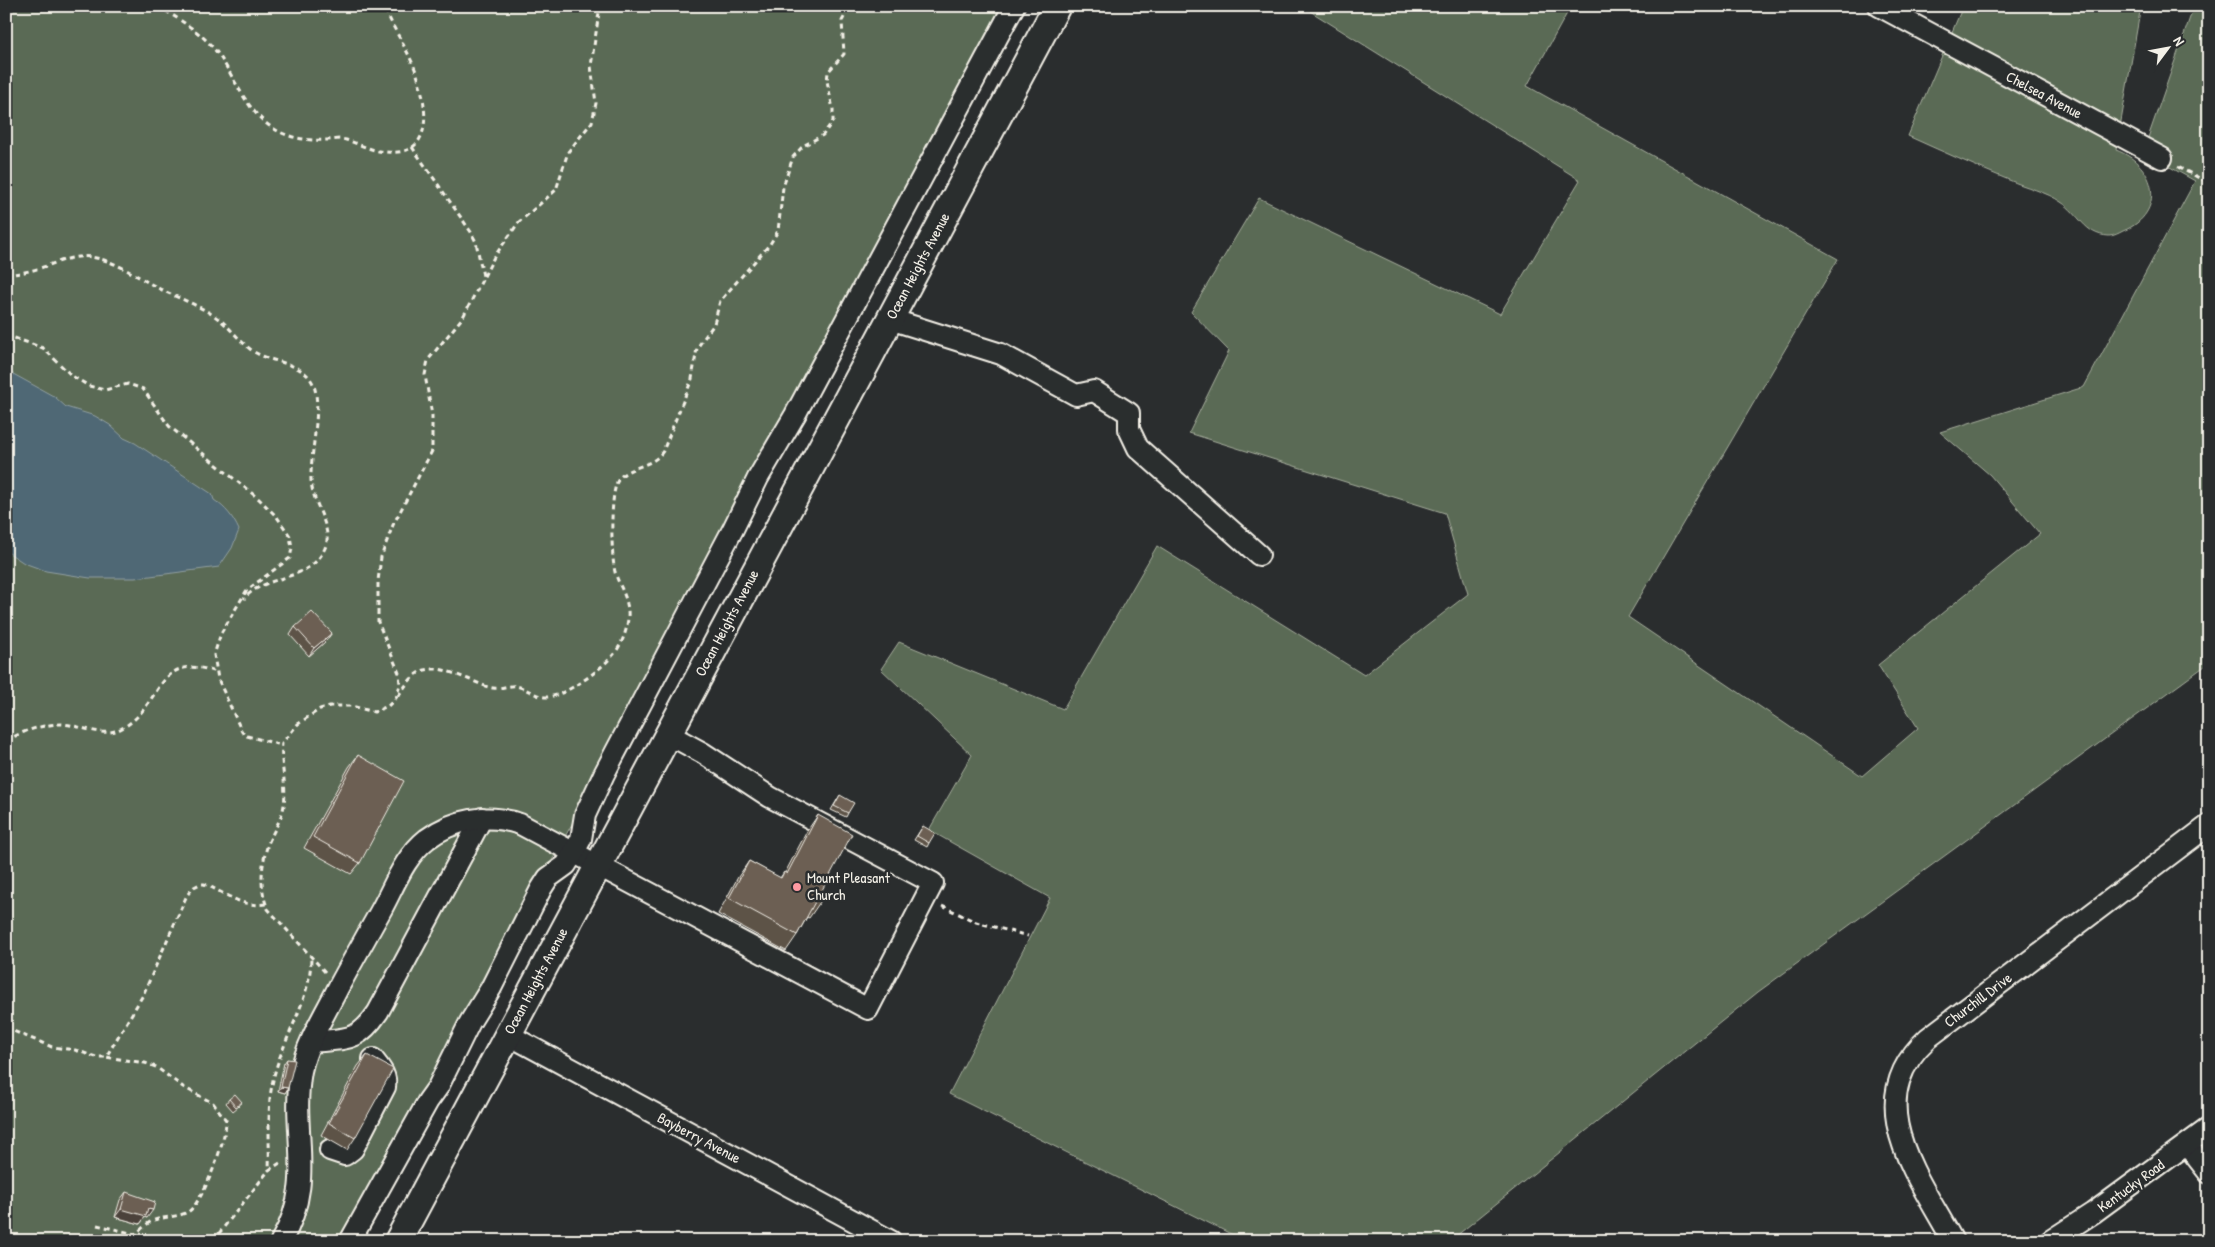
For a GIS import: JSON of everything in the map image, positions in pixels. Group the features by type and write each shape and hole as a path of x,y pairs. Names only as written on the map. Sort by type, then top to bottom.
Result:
{"main road":[{"name":"Ocean Heights Avenue","path":"398,1241 1057,6"}],"street":[{"path":"350,1241 428,1101 438,1087 470,1022 491,988 524,926 541,888 548,878 566,865 574,852 580,840 585,815 604,774 758,478 795,415 1014,6"},
{"name":"Chelsea Avenue","path":"1879,6 2162,158"},
{"path":"890,319 1001,354 1076,395 1094,391 1129,413 1129,429 1138,448 1259,555"},
{"path":"281,1241 299,1194 301,1150 299,1088 302,1068 312,1042 339,987 405,865 416,850 438,832 468,820 482,818 500,819 520,824 868,1009 933,883 770,797 704,753 668,734"},
{"path":"312,1042 348,1038 360,1034 368,1027 378,1012 482,818"},
{"name":"Churchill Drive","path":"1953,1241 1905,1152 1897,1128 1895,1116 1896,1091 1906,1062 1916,1049 1933,1034 2209,825"},
{"path":"301,1150 332,1146 345,1155 353,1149 385,1087 386,1081 383,1072 373,1066 360,1034"},
{"name":"Bayberry Avenue","path":"507,1034 891,1241"},
{"name":"Kentucky Road","path":"2050,1241 2093,1214 2209,1128"},
{"path":"2187,1145 2209,1172"}],"path":[{"path":"158,6 182,21 209,42 250,105 265,122 276,130 302,140 344,140 386,152 405,151 412,148 422,137 426,123 423,99 419,80 384,6"},
{"path":"396,698 400,685 398,673 383,637 378,614 378,581 382,557 393,525 432,451 432,415 424,375 428,360 463,318 494,257 519,222 556,190 568,152 592,122 596,103 591,66 600,6"},
{"path":"339,987 268,909 262,890 263,869 268,845 281,814 284,801 282,745 298,724 320,709 344,705 374,712 388,706 412,678 423,670 444,669 494,688 519,687 548,697 567,690 593,673 614,654 624,634 628,615 627,604 615,572 614,559 613,507 618,480 625,473 652,463 663,451 692,379 697,348 714,324 720,301 770,244 778,231 783,187 793,157 803,146 823,135 833,121 833,109 827,81 828,72 844,54 842,21 850,6"},
{"path":"412,148 471,232 476,242 483,277"},
{"path":"2162,158 2209,183"},
{"path":"6,275 77,258 103,259 116,264 159,289 204,309 221,321 257,354 299,369 310,379 316,393 311,469 312,493 327,529 324,551 310,567 292,576 259,586 249,592 236,608"},
{"path":"6,335 42,348 72,376 89,386 105,390 128,384 143,390 169,426 259,499 277,517 290,536 292,548 290,558 247,590 217,643 214,655 216,672 233,716 242,732 255,739 282,745"},
{"path":"6,740 24,732 61,724 101,732 114,732 126,726 136,716 172,671 185,667 199,666 216,672"},
{"path":"106,1057 142,995 180,911 194,887 204,884 233,900 258,905 266,904"},
{"path":"935,902 976,922 1028,936"},
{"path":"6,1028 52,1047 75,1050 96,1057 145,1063 156,1067 183,1087 212,1103 226,1120 225,1132 218,1156 198,1202 189,1211 150,1222 135,1234"},
{"path":"269,1170 270,1123"},
{"path":"213,1241 269,1170 301,1150"},
{"path":"97,1225 155,1241"}],"green space":[{"path":"6,6 1017,6 345,1241 6,1241"},
{"path":"1302,6 1571,6 1527,86 1838,259 1628,617 1862,776 1918,728 1878,665 2040,534 1990,475 1940,432 2084,387 2195,181 2143,152 2194,6 2209,6 2209,663 1758,992 1450,1241 1245,1241 949,1094 1050,898 929,830 972,755 881,669 899,642 1063,709 1157,546 1364,675 1468,594 1445,513 1189,433 1229,351 1191,312 1259,198 1500,314 1580,180"},
{"path":"1963,6 2141,6 2116,150 2130,157 2141,166 2148,177 2151,201 2146,213 2137,223 2115,235 2101,235 2088,228 2055,198 2015,183 1908,136"}],"water":[{"path":"6,370 55,397 66,407 95,416 110,425 124,438 135,443 212,494 214,500 229,513 239,530 232,548 219,567 135,578 90,578 46,571 24,563 6,551"}],"building":[{"path":"312,612 332,633 314,648 295,627"},
{"path":"358,755 404,781 360,863 313,837"},
{"path":"840,795 854,803 848,813 834,806"},
{"path":"818,815 852,834 821,892 824,894 820,902 816,900 797,935 729,898 749,861 781,878 784,872 787,874"},
{"path":"923,826 935,833 929,843 917,836"},
{"path":"367,1055 393,1069 355,1138 329,1123"},
{"path":"287,1059 295,1060 288,1088 281,1087"},
{"path":"235,1094 242,1102 236,1107 229,1099"},
{"path":"126,1192 155,1202 153,1210 148,1209 146,1216 121,1209"}],"place":[{"name":"Mount Pleasant Church","path":"797,887"}]}
